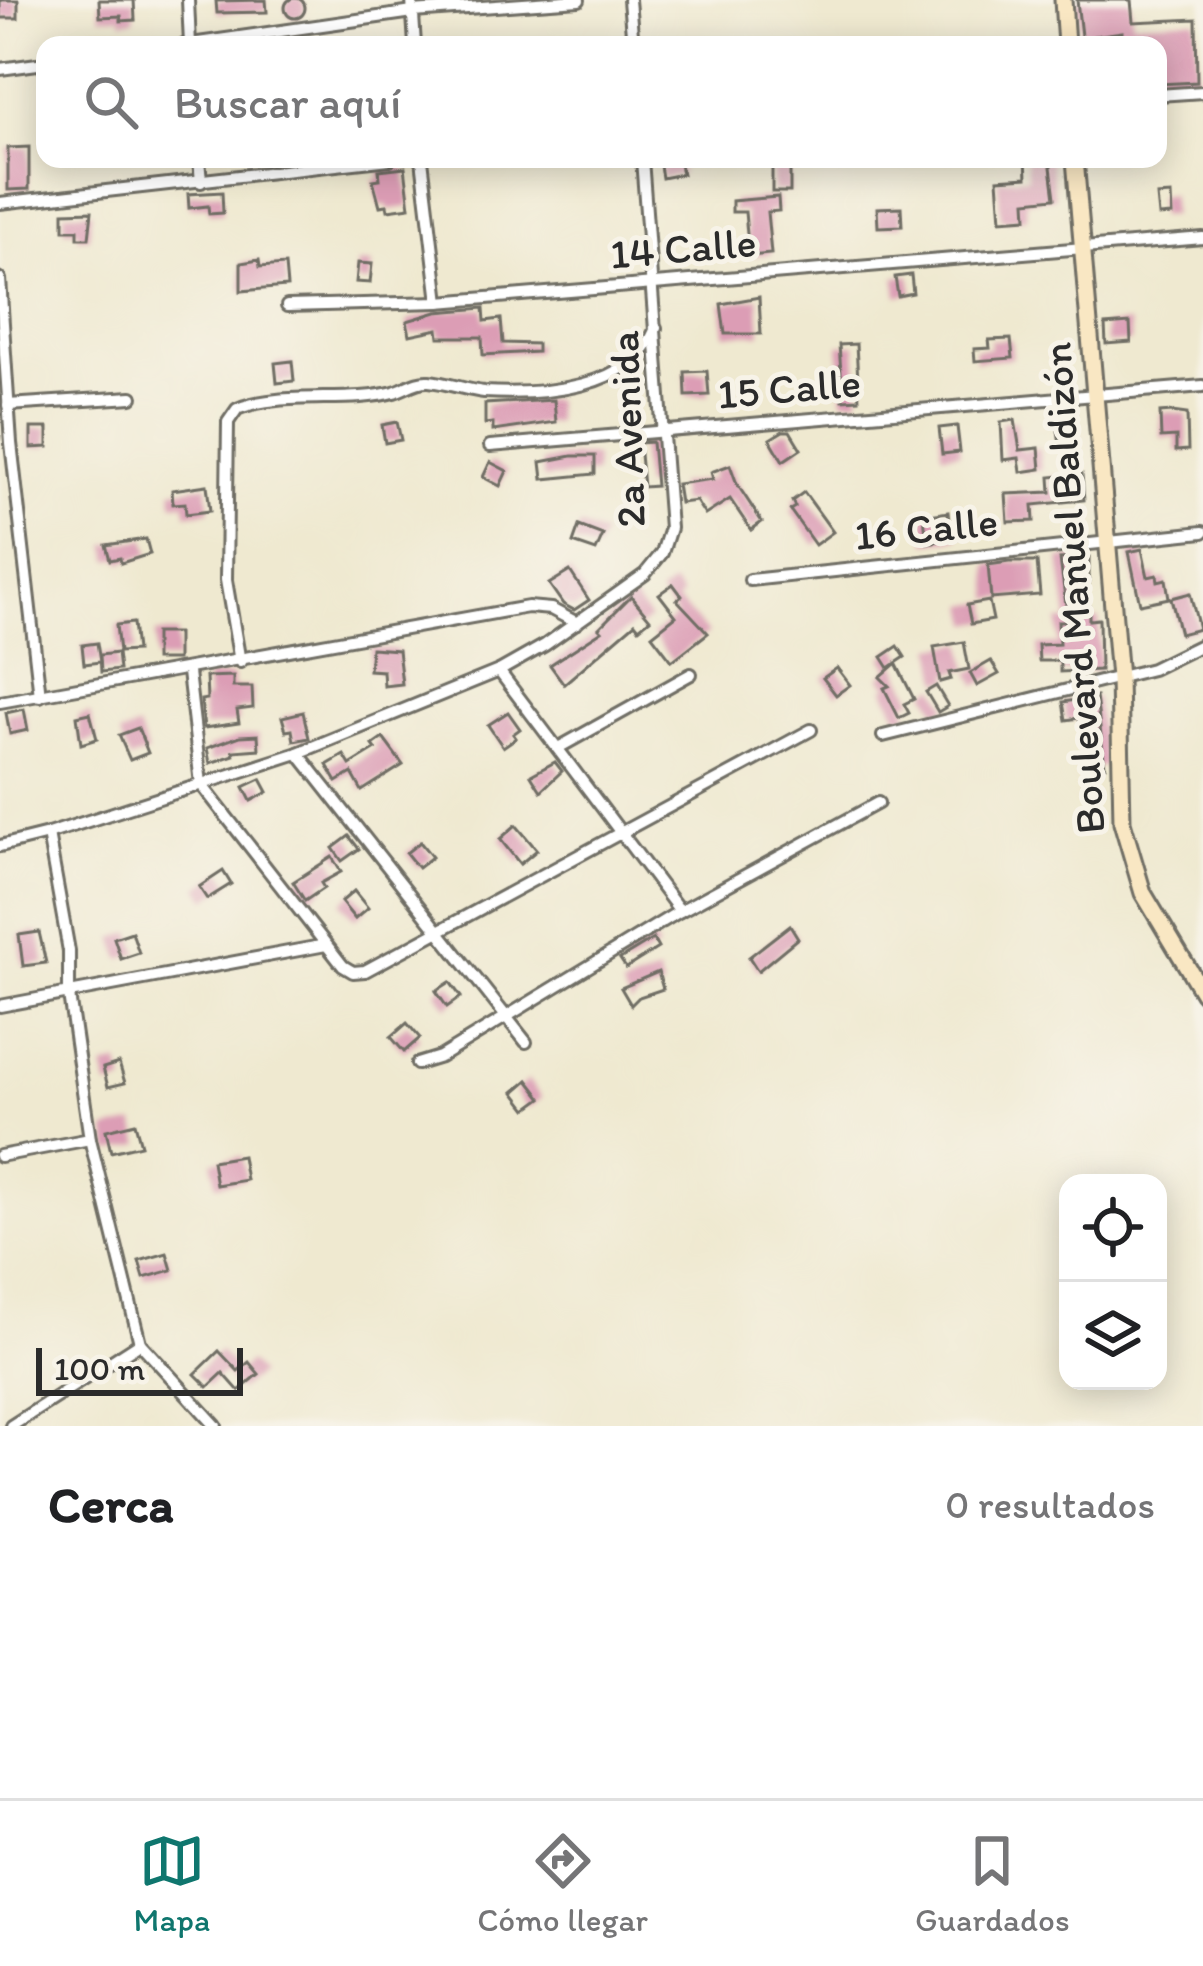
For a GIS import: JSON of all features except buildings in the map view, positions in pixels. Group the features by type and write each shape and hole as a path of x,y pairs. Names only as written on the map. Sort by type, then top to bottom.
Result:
{"main road":[{"path":"1063,0 1065,36"},
{"name":"Boulevard Manuel Baldizón","path":"1077,168 1119,678 1122,822 1130,860 1161,928 1203,993"}],"street":[{"path":"188,0 188,36"},
{"path":"240,36 412,6 579,0"},
{"path":"629,0 632,36"},
{"path":"412,6 414,36"},
{"path":"0,69 36,64"},
{"path":"1167,94 1203,92"},
{"path":"200,168 201,182"},
{"path":"0,203 316,168"},
{"path":"423,168 439,302"},
{"name":"2a Avenida","path":"577,623 645,574 662,554 670,528 643,168"},
{"path":"1084,250 1203,238"},
{"name":"14 Calle","path":"287,306 439,302 1084,250"},
{"path":"0,279 3,380 40,696"},
{"path":"240,662 226,580 228,422 238,410 391,393 425,381 482,392 585,382 610,376 632,362 649,346 657,325"},
{"path":"1094,395 1203,386"},
{"name":"15 Calle","path":"490,446 1094,395"},
{"path":"8,405 132,397"},
{"name":"16 Calle","path":"750,580 1203,532"},
{"path":"0,702 528,608 551,609 577,623"},
{"path":"0,845 48,834 298,753 499,671 577,623"},
{"path":"883,736 1152,669 1203,644"},
{"path":"499,671 680,911"},
{"path":"188,672 201,784 326,945 353,972 365,971 811,730"},
{"path":"558,748 691,674"},
{"path":"298,753 526,1042"},
{"path":"417,1064 440,1057 680,911 878,803"},
{"path":"48,834 69,951 69,995 89,1139 140,1343 217,1426"},
{"path":"0,1006 326,945"},
{"path":"0,1156 89,1139"},
{"path":"11,1426 140,1343"}]}
